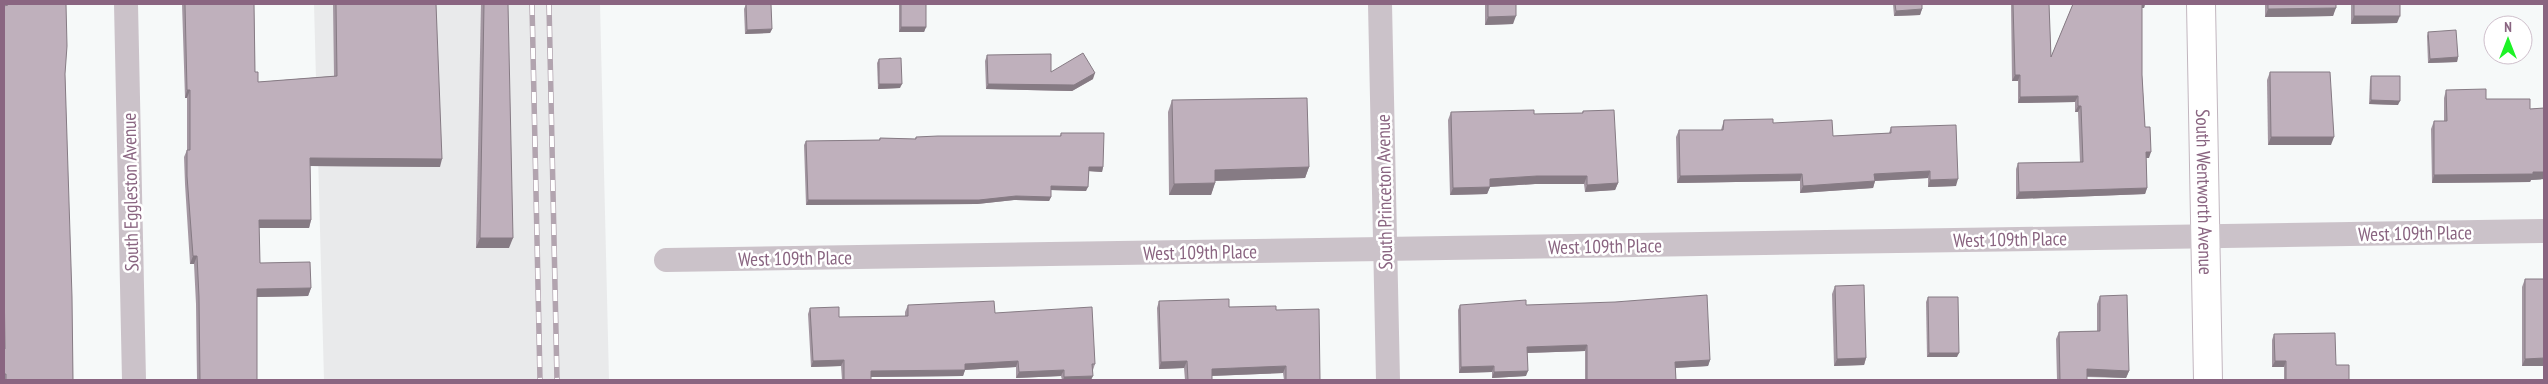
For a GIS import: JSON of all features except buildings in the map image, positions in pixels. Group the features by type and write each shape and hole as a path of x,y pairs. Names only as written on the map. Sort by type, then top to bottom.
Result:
{"street":[{"name":"South Eggleston Avenue","path":"126,4 134,380"},
{"name":"South Princeton Avenue","path":"1380,4 1388,380"},
{"name":"South Wentworth Avenue","path":"2201,4 2208,380"},
{"name":"West 109th Place","path":"666,260 2544,231"}],"shaded area":[{"path":"314,4 600,4 609,380 324,380"}],"railway":[{"path":"532,4 540,380"},
{"path":"549,4 557,380"}]}
